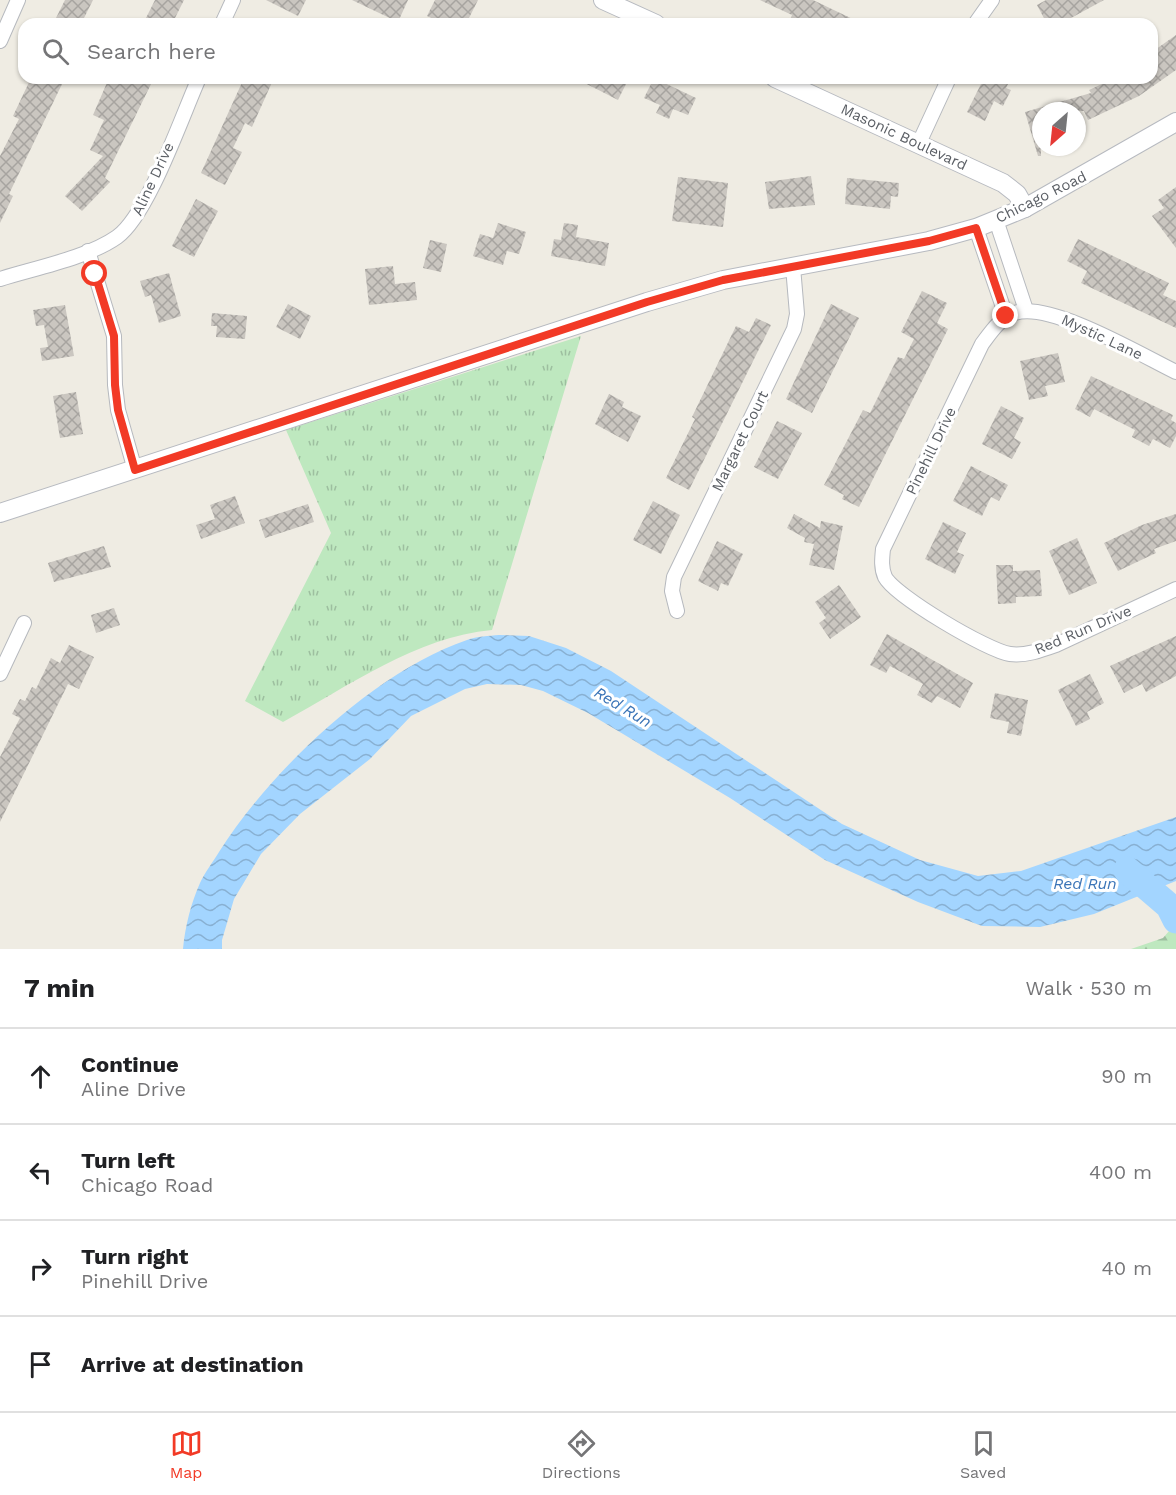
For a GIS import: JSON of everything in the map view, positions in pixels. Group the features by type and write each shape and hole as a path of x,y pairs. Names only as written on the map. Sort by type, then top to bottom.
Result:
{"street":[{"path":"0,41 18,0"},
{"path":"224,18 232,0"},
{"path":"603,0 643,18"},
{"path":"979,18 992,0"},
{"name":"Aline Drive","path":"0,279 88,251 115,238 135,219 196,84"},
{"name":"Masonic Boulevard","path":"788,84 1003,183 1017,194 1025,208"},
{"path":"918,143 946,84"},
{"name":"Chicago Road","path":"0,513 647,302 723,280 929,241 976,228 1025,208 1176,122"},
{"path":"976,228 1006,316 1026,310 996,220"},
{"path":"88,251 114,336 118,410 135,470"},
{"name":"Margaret Court","path":"677,611 672,591 674,577 794,329 797,314 793,267"},
{"name":"Mystic Lane","path":"1026,310 1065,319 1176,372"},
{"name":"Pinehill Drive","path":"895,591 885,576 881,562 883,549 982,344 1006,316"},
{"name":"Red Run Drive","path":"895,591 989,646 1012,654 1040,651 1056,645 1176,589"},
{"path":"0,674 24,623"}],"green space":[{"path":"581,336 492,630 464,634 410,653 358,679 283,722 245,701 331,533 286,430"},
{"path":"1176,923 1176,949 1131,949 1163,938"}],"water":[{"name":"Red Run","path":"499,635 529,636 566,648 611,671 842,824 920,860 978,876 1021,871 1176,817 1176,881 1094,914 1040,927 982,926 918,902 825,860 730,798 588,713 543,691 521,685 487,684 465,689 411,716 370,759 300,814 261,854 234,899 222,940 222,949 183,949 191,907 204,875 241,821 296,757 328,727 396,675 432,655 467,640"}],"building":[{"path":"65,0 93,0 84,18 56,18"},
{"path":"155,0 184,0 175,18 146,18"},
{"path":"266,0 306,0 298,16"},
{"path":"352,0 408,0 400,18 390,18"},
{"path":"435,0 478,0 469,18 427,16"},
{"path":"760,0 813,0 850,18 791,18 792,15"},
{"path":"1046,0 1104,0 1071,18 1044,18 1037,5"},
{"path":"1176,35 1176,70 1158,83 1158,48"},
{"path":"28,84 62,84 9,194 13,196 0,223 0,156 19,119 13,116"},
{"path":"106,84 151,84 105,178 110,182 82,211 65,196 103,156 90,150 104,120 93,115"},
{"path":"241,84 271,84 252,127 245,123 233,148 242,152 225,185 201,173"},
{"path":"587,84 626,84 618,100"},
{"path":"651,84 667,84 696,98 688,115 673,109 669,119 656,113 660,105 644,98"},
{"path":"981,84 1008,84 1006,88 1011,90 1003,106 994,101 985,121 967,112"},
{"path":"1102,84 1156,84 1139,96 1088,120 1086,102 1060,102 1091,93 1089,90"},
{"path":"1032,110 1032,136 1025,112"},
{"path":"811,176 815,205 769,209 765,182"},
{"path":"678,177 728,183 723,227 672,221"},
{"path":"847,178 899,183 898,197 891,196 890,209 845,204"},
{"path":"1176,187 1176,248 1152,216 1164,208 1158,200"},
{"path":"196,199 218,211 194,257 172,246"},
{"path":"498,223 526,232 519,254 507,251 503,265 473,256 480,234 493,238"},
{"path":"564,223 578,225 576,237 609,243 605,266 551,256 554,239 561,240"},
{"path":"1078,239 1169,283 1163,295 1176,301 1176,328 1081,283 1087,271 1067,261"},
{"path":"430,240 447,244 441,272 423,268"},
{"path":"393,266 395,284 415,282 417,300 369,305 365,269"},
{"path":"169,273 181,316 159,323 151,295 145,297 140,281"},
{"path":"922,291 947,303 937,323 948,329 859,507 842,499 844,495 824,485 863,410 870,413 898,357 904,359 914,339 901,332"},
{"path":"288,304 311,316 300,339 276,327"},
{"path":"831,304 859,318 812,413 786,399"},
{"path":"65,305 74,356 42,361 40,348 48,347 44,325 36,326 33,310"},
{"path":"212,313 247,316 245,339 216,337 217,326 211,326"},
{"path":"756,318 771,325 689,490 666,478 695,419 692,417 736,326 749,332"},
{"path":"1058,353 1065,382 1045,386 1048,396 1029,400 1020,361"},
{"path":"1091,376 1173,415 1171,420 1176,423 1176,436 1170,448 1153,439 1149,446 1132,437 1135,430 1094,409 1090,417 1075,409"},
{"path":"76,392 83,434 60,438 53,396"},
{"path":"609,394 624,402 622,407 641,416 628,442 595,424"},
{"path":"1001,406 1024,418 1014,438 1021,442 1012,459 982,444"},
{"path":"777,421 802,433 778,479 754,467"},
{"path":"971,466 1008,485 999,501 991,497 982,516 953,501"},
{"path":"235,496 245,523 201,539 196,525 215,519 210,505"},
{"path":"653,501 680,515 661,554 633,540"},
{"path":"308,504 314,522 265,538 259,520"},
{"path":"794,514 820,528 821,521 843,526 834,570 809,565 814,544 804,542 805,538 787,528"},
{"path":"1176,514 1176,541 1154,549 1156,553 1118,571 1104,543 1142,525"},
{"path":"943,522 966,533 957,552 964,555 955,574 925,559"},
{"path":"1077,538 1097,583 1069,595 1049,551"},
{"path":"717,541 743,554 728,586 721,583 718,591 698,581"},
{"path":"104,546 111,567 54,582 48,563"},
{"path":"996,565 1013,565 1013,571 1040,570 1042,596 1016,597 1016,603 998,604"},
{"path":"839,585 861,617 830,639 819,623 826,618 815,602"},
{"path":"114,608 120,625 96,633 91,615"},
{"path":"887,634 973,683 960,708 937,696 932,703 917,695 923,684 890,666 886,673 870,665"},
{"path":"1176,636 1176,676 1146,692 1142,684 1124,693 1110,666"},
{"path":"69,645 94,657 79,689 68,684 0,822 0,757 20,718 12,714 20,699 25,701 32,687 36,689 51,658 60,663"},
{"path":"1090,674 1104,703 1087,712 1090,719 1076,726 1058,690"},
{"path":"995,693 1028,700 1021,736 1007,733 1009,722 990,718"}],"waterway":[{"path":"1127,870 1169,906 1176,920"}],"route":[{"path":"95,274 114,336 118,410 135,470 647,302 723,280 929,241 976,228 1006,316"}]}
